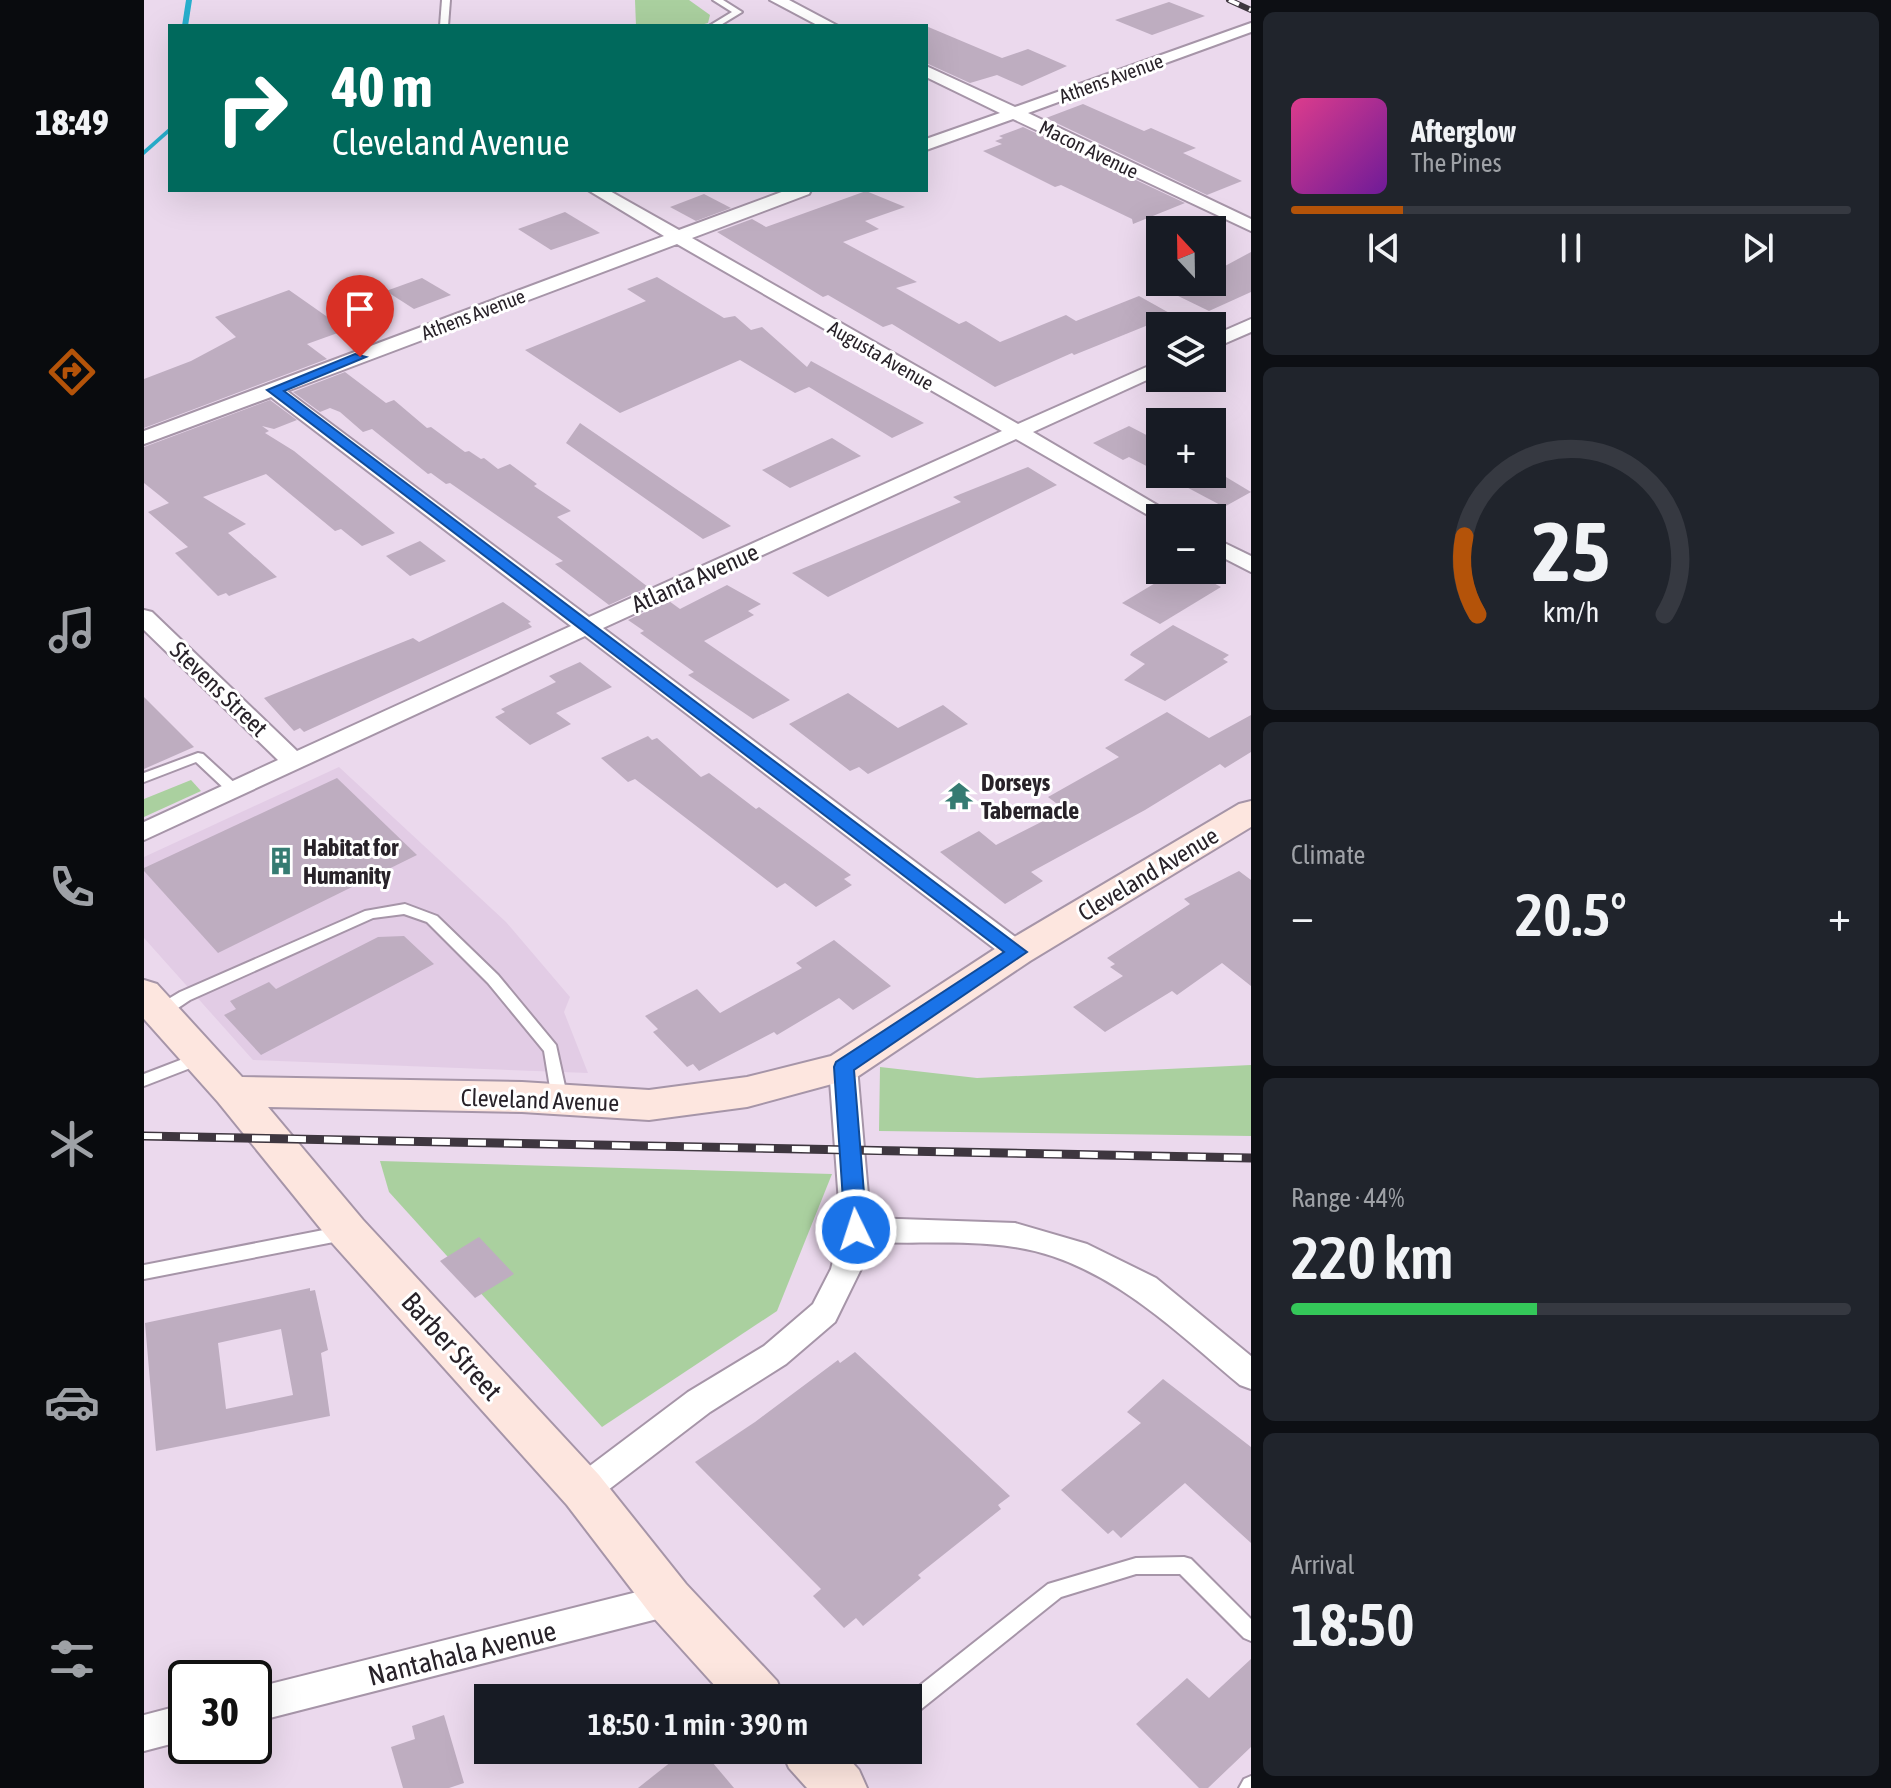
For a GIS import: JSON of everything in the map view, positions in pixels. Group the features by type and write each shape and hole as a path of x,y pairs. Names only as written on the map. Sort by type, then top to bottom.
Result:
{"street":[{"path":"777,0 826,24"},
{"path":"790,24 813,18"},
{"name":"Athens Avenue","path":"928,144 1251,27"},
{"name":"Macon Avenue","path":"928,72 1251,226"},
{"name":"Augusta Avenue","path":"599,192 1146,506"},
{"name":"Athens Avenue","path":"144,438 797,192"},
{"path":"1226,339 1246,333"},
{"name":"Atlanta Avenue","path":"144,832 588,626 1146,373"},
{"path":"274,390 1017,952"},
{"path":"1226,551 1251,565"},
{"name":"Stevens Street","path":"145,619 294,762"},
{"name":"Cleveland Avenue","path":"232,1092 649,1105 747,1092 843,1067 1017,952 1251,812"},
{"name":"Barber Street","path":"152,1002 232,1092 348,1232 583,1490 669,1600 746,1684"},
{"path":"583,1490 699,1402 775,1355 824,1313 846,1269 856,1230 843,1067"},
{"path":"856,1230 1015,1235 1076,1253 1145,1287 1251,1375"},
{"name":"Nantahala Avenue","path":"272,1700 669,1600"},
{"path":"144,1733 168,1727"}],"lane":[{"path":"444,24 446,0"},
{"path":"717,0 738,12 717,24"},
{"path":"144,778 198,757 234,790"},
{"path":"152,1002 185,996 370,914 405,909 432,919 493,979 551,1049 560,1100"},
{"path":"144,1080 201,1058"},
{"path":"144,1272 348,1232"},
{"path":"922,1696 1055,1590 1136,1566 1184,1565 1251,1632"}],"shaded area":[{"path":"339,767 506,922 570,997 564,1012 588,1073 253,1060 144,938 144,857"}],"green space":[{"path":"635,0 689,0 710,15 708,23 704,24 636,24"},
{"path":"191,780 201,791 144,817 144,799"},
{"path":"1251,1065 1251,1136 879,1131 880,1067 977,1078"},
{"path":"380,1161 832,1174 777,1311 602,1427 389,1192"}],"building":[{"path":"1169,2 1205,16 1152,35 1115,20"},
{"path":"928,27 1002,58 1028,49 1067,66 1022,86 997,75 970,83 928,64"},
{"path":"1083,104 1144,131 1151,128 1196,148 1183,153 1242,181 1207,195 1046,118"},
{"path":"1023,127 1185,203 1146,216 1133,224 1132,219 1061,185 1055,187 983,151 1002,144 995,141 1003,138 999,136"},
{"path":"863,192 905,207 865,221 879,229 843,242 917,282 896,288 959,324 966,321 1000,342 1066,315 1076,321 1139,296 1168,312 1146,312 1146,326 1074,355 1072,353 995,387 892,324 883,327 828,295 823,297 717,232 752,219 766,227"},
{"path":"704,194 731,208 696,221 670,207"},
{"path":"565,212 600,233 551,250 518,229"},
{"path":"1251,252 1251,292 1209,311 1178,296 1226,296 1226,265"},
{"path":"657,277 724,318 735,316 751,330 762,327 807,367 811,361 924,423 892,438 809,387 795,393 740,360 620,413 525,350 646,301 627,289"},
{"path":"422,278 451,295 414,309 386,291"},
{"path":"289,290 346,330 307,344 327,359 144,428 144,379 191,361 236,337 215,317"},
{"path":"345,372 386,403 394,400 427,428 431,427 465,452 484,458 498,469 510,464 537,484 534,486 571,511 557,517 648,587 609,605 555,564 563,561 450,483 446,484 428,474 372,429 363,432 340,412 330,408 320,412 293,392"},
{"path":"270,400 297,420 274,429 262,426 269,431 265,433 294,451 395,533 362,546 341,529 335,531 266,474 203,497 246,524 228,533 277,577 229,596 226,593 218,596 175,553 188,547 148,512 169,503 144,483 144,447"},
{"path":"580,423 731,526 703,539 566,443"},
{"path":"1129,426 1146,435 1146,466 1129,457 1123,460 1093,443"},
{"path":"832,438 861,456 790,488 762,470"},
{"path":"1028,467 1057,485 828,597 792,573 961,502 953,497"},
{"path":"1226,477 1251,492 1226,506 1188,488 1226,488"},
{"path":"420,541 446,561 410,576 386,556"},
{"path":"1154,584 1215,584 1221,587 1160,624 1122,603"},
{"path":"727,585 761,604 748,611 754,615 704,641 790,700 753,719 688,675 694,672 640,633 644,631 628,620 669,601 680,609"},
{"path":"503,602 531,622 528,623 532,627 304,732 300,728 294,731 264,698 413,638 419,642"},
{"path":"1173,625 1229,655 1223,659 1228,662 1165,701 1124,680 1145,664 1130,655 1132,652"},
{"path":"580,662 612,687 556,713 571,724 530,745 495,717 505,712 501,709 556,682 549,676"},
{"path":"848,693 898,728 943,705 968,724 868,774 859,767 850,771 789,724"},
{"path":"144,697 194,747 144,769"},
{"path":"1167,712 1209,738 1251,715 1251,752 1225,768 1220,764 1145,810 1031,872 1043,881 1005,904 940,852 979,831 996,845 1065,810 1048,797 1119,757 1105,748"},
{"path":"648,736 652,740 657,738 701,777 709,773 756,809 759,807 851,875 844,879 852,885 816,907 785,883 777,888 635,779 628,782 601,758"},
{"name":"Habitat for Humanity","path":"337,778 417,855 218,953 144,871 144,868"},
{"path":"1239,871 1251,880 1251,986 1222,963 1177,995 1172,991 1105,1032 1073,1007 1123,976 1110,967 1115,964 1107,958 1190,904 1184,899"},
{"path":"404,936 434,964 261,1055 224,1015 236,1009 230,1001 269,982 276,989 378,937"},
{"path":"834,940 891,986 853,1010 839,998 777,1035 774,1032 699,1071 693,1064 687,1067 653,1032 658,1029 645,1016 697,989 720,1013 802,968 796,963"},
{"path":"479,1237 514,1274 475,1298 440,1261"},
{"path":"310,1288 310,1291 315,1290 328,1350 321,1353 330,1416 156,1451 145,1323","holes":["281,1329 293,1395 226,1409 218,1343"]},
{"path":"855,1352 1010,1496 998,1505 1001,1509 918,1575 921,1578 863,1626 856,1618 844,1628 813,1596 821,1589 695,1462 838,1360 840,1363"},
{"path":"1163,1379 1251,1447 1251,1543 1185,1483 1121,1538 1113,1530 1108,1534 1061,1490 1141,1423 1127,1412"},
{"path":"1251,1659 1251,1747 1208,1788 1199,1788 1136,1724 1187,1678 1209,1698"},
{"path":"444,1715 464,1783 449,1788 403,1788 391,1747 415,1739 412,1726"},
{"path":"668,1764 714,1764 734,1788 638,1788"}],"waterway":[{"path":"185,24 189,0"},
{"path":"144,153 168,131"}],"railway":[{"path":"1229,0 1251,10"},
{"path":"144,1136 1251,1158"}],"place":[{"name":"Dorseys Tabernacle","path":"959,796"},
{"name":"Habitat for Humanity","path":"281,861"}],"route":[{"path":"360,357 274,390 1017,952 843,1067 856,1230"}]}
